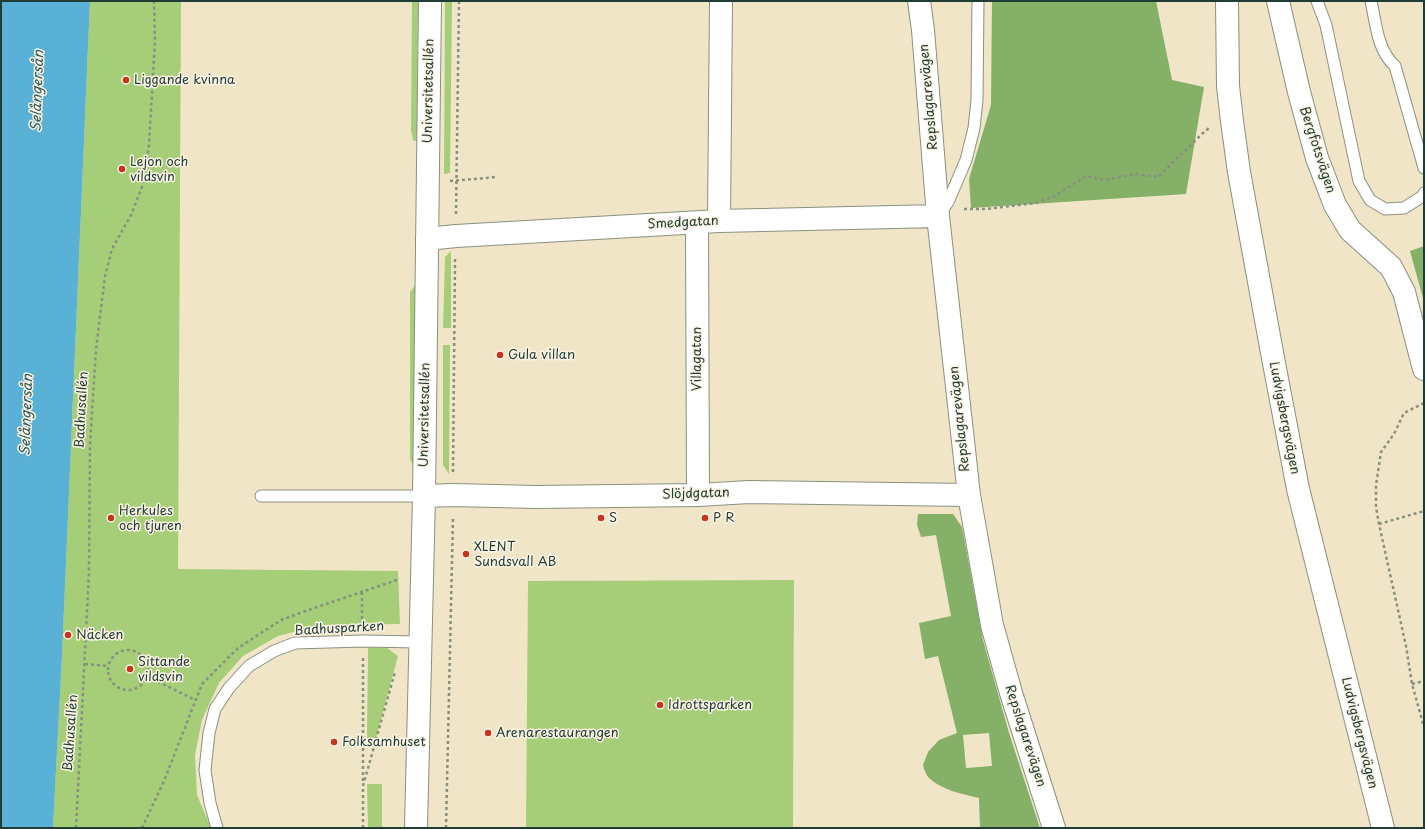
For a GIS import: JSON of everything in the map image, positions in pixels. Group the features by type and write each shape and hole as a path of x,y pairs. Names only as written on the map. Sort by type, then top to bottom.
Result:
{"street":[{"name":"Universitetsallén","path":"416,828 412,641 424,496 430,1"},
{"path":"719,221 721,1"},
{"name":"Repslagarevägen","path":"919,1 948,213 969,495 992,625 1011,693 1054,828"},
{"name":"Ludvigsbergsvägen","path":"1227,1 1228,86 1232,121 1273,358 1298,489 1383,828"},
{"name":"Bergfotsvägen","path":"1278,1 1299,92 1317,158 1335,205 1350,230 1391,268 1404,292 1424,369"},
{"name":"Smedgatan","path":"427,239 456,236 719,221 948,213"},
{"name":"Villagatan","path":"697,223 698,495"},
{"name":"Slöjdgatan","path":"424,496 453,495 536,497 698,495 749,492 969,495"}],"lane":[{"path":"948,213 948,202 966,160 974,128 977,100 978,1"},
{"path":"1317,1 1326,25 1359,181 1370,200 1385,209 1404,208 1423,196 1424,193"},
{"path":"1371,1 1382,48 1388,60 1395,66 1424,168"},
{"path":"261,496 424,496"},
{"name":"Badhusparken","path":"217,828 210,802 205,770 209,733 215,709 229,688 249,666 274,651 295,643 412,641"}],"path":[{"name":"Badhusallén","path":"76,828 90,572 90,445 96,349 105,276 112,248 131,215 142,187 149,146 155,41 154,1"},
{"path":"446,828 453,495 459,1"},
{"path":"948,213 1036,203 1052,197 1086,176 1105,180 1135,174 1158,177 1203,133 1211,128"},
{"path":"456,181 496,178"},
{"path":"1424,403 1404,413 1394,434 1381,452 1376,485 1376,506 1379,524 1406,646 1412,684 1424,727"},
{"path":"1379,524 1424,511"},
{"path":"362,592 363,828"},
{"path":"363,786 412,641"},
{"path":"131,650 142,655 146,661 148,666 147,676 144,682 137,688 130,691 123,690 111,681 108,675 108,666 111,659 116,654 131,650"},
{"path":"85,664 108,666"},
{"path":"147,676 200,702"},
{"path":"1412,684 1424,681"}],"green space":[{"path":"90,1 181,1 178,569 398,571 400,624 320,625 278,636 243,656 219,683 202,720 195,755 197,795 211,828 53,828 62,656"},
{"path":"412,1 418,1 417,142 413,140 411,130"},
{"path":"445,1 452,1 450,173 444,174"},
{"path":"992,1 1156,1 1172,80 1204,87 1186,194 971,208 969,179 991,105"},
{"path":"1424,246 1424,302 1410,251"},
{"path":"451,251 451,328 443,328 445,257"},
{"path":"417,283 414,467 410,459 410,292"},
{"path":"443,345 450,345 449,474 443,465"},
{"path":"918,514 953,514 962,527 983,640 1009,733 1040,828 980,828 979,798 952,791 939,785 928,777 925,771 923,765 928,752 939,740 957,733 938,656 925,659 919,623 951,616 936,535 921,537 917,525","holes":["989,733 992,766 966,768 963,735"]},
{"name":"Idrottsparken","path":"794,580 793,828 526,828 528,581"},
{"path":"368,648 387,648 398,656 376,738 367,738"},
{"path":"367,784 382,784 382,828 368,828"}],"water":[{"name":"Selångersån","path":"1,1 90,1 62,656 53,828 1,828"}],"place":[{"name":"Liggande kvinna","path":"126,80"},
{"name":"Lejon och vildsvin","path":"122,169"},
{"name":"Gula villan","path":"500,355"},
{"name":"Herkules och tjuren","path":"111,518"},
{"name":"S","path":"601,518"},
{"name":"P R","path":"705,518"},
{"name":"XLENT Sundsvall AB","path":"466,554"},
{"name":"Näcken","path":"68,635"},
{"name":"Sittande vildsvin","path":"130,669"},
{"name":"Idrottsparken","path":"660,705"},
{"name":"Arenarestaurangen","path":"488,733"},
{"name":"Folksamhuset","path":"334,742"}]}
